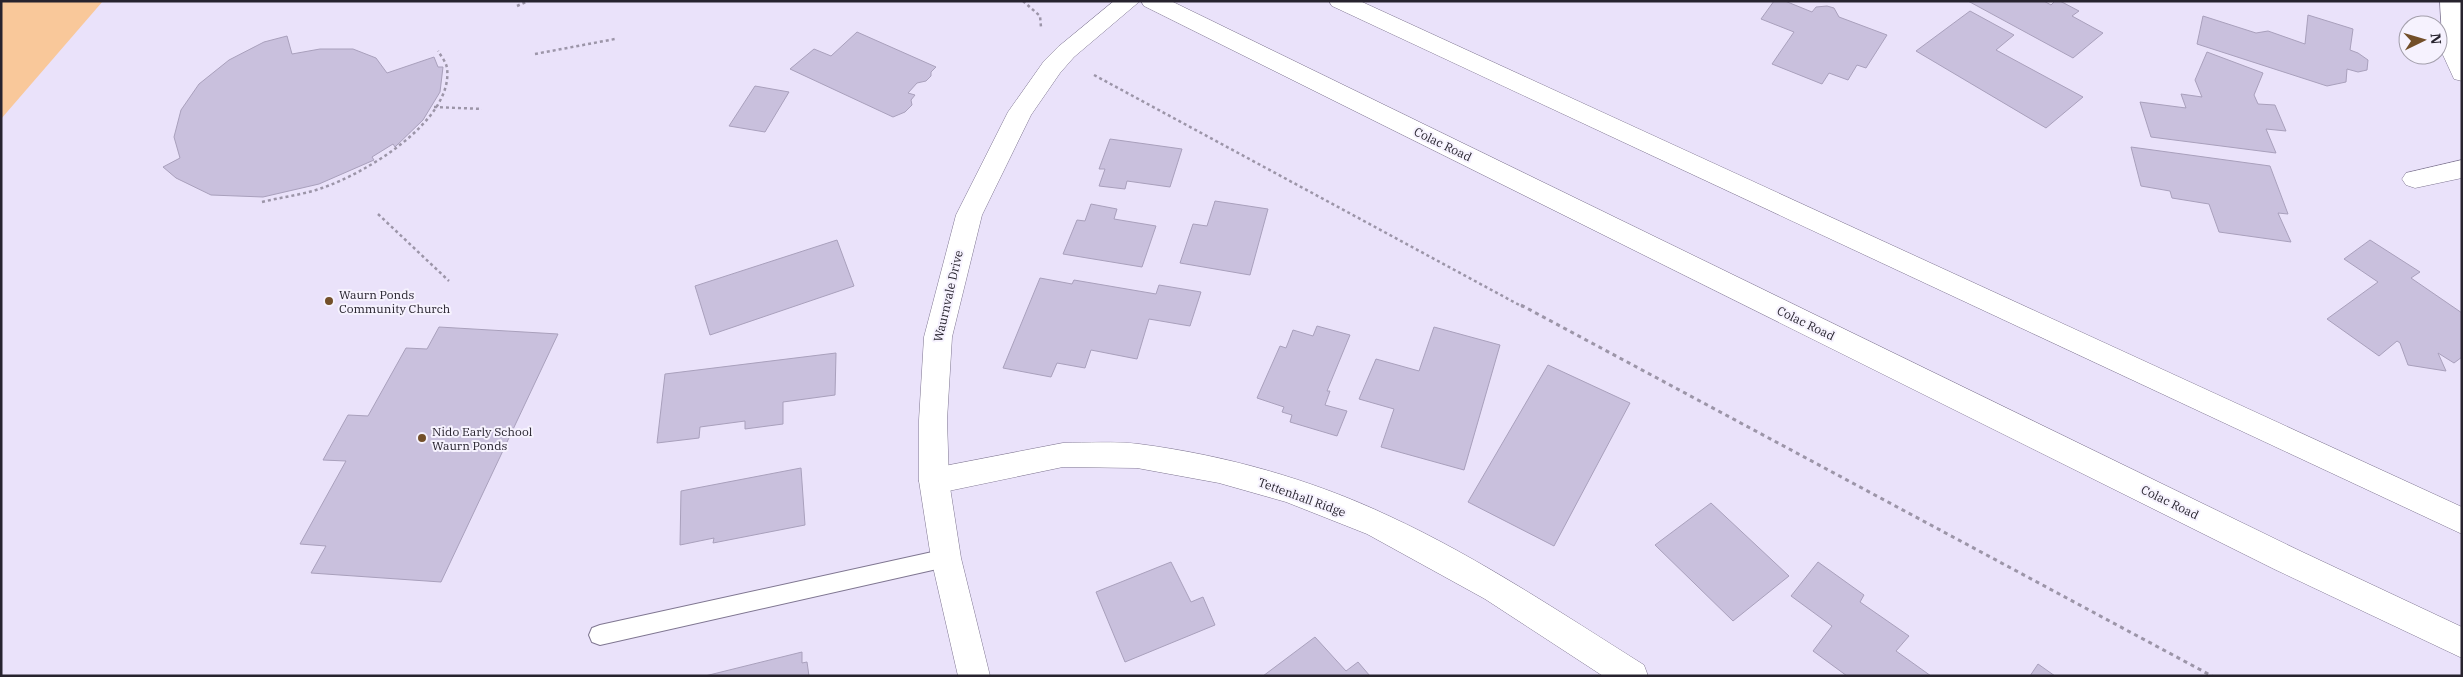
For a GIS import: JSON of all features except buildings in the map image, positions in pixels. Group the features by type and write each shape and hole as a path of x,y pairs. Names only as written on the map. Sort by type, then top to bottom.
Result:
{"main road":[{"name":"Waurnvale Drive","path":"974,676 967,654 946,558 934,481 933,420 938,337 956,256 969,215 1020,112 1052,67 1066,52 1129,1"},
{"name":"Colac Road","path":"1152,1 2284,559 2462,643"},
{"path":"1340,1 2462,522"},
{"path":"2451,1 2455,55 2462,73"},
{"path":"2415,180 2462,169"},
{"name":"Tettenhall Ridge","path":"934,481 1063,455 1137,456 1219,470 1290,490 1378,525 1496,589 1632,676"}],"lane":[{"path":"600,635 946,558"}],"path":[{"path":"518,6 528,1"},
{"path":"1023,1 1040,16 1042,27 1035,35 1066,52 1097,78 2212,676"},
{"path":"535,54 615,39"},
{"path":"262,202 322,188 398,148 424,123 443,92 447,67 438,51"},
{"path":"434,107 482,109"},
{"path":"378,214 449,281"}],"shaded area":[{"path":"1,1 103,1 1,119"}],"place":[{"name":"Waurn Ponds Community Church","path":"329,301"},
{"name":"Nido Early School Waurn Ponds","path":"422,438"}]}
